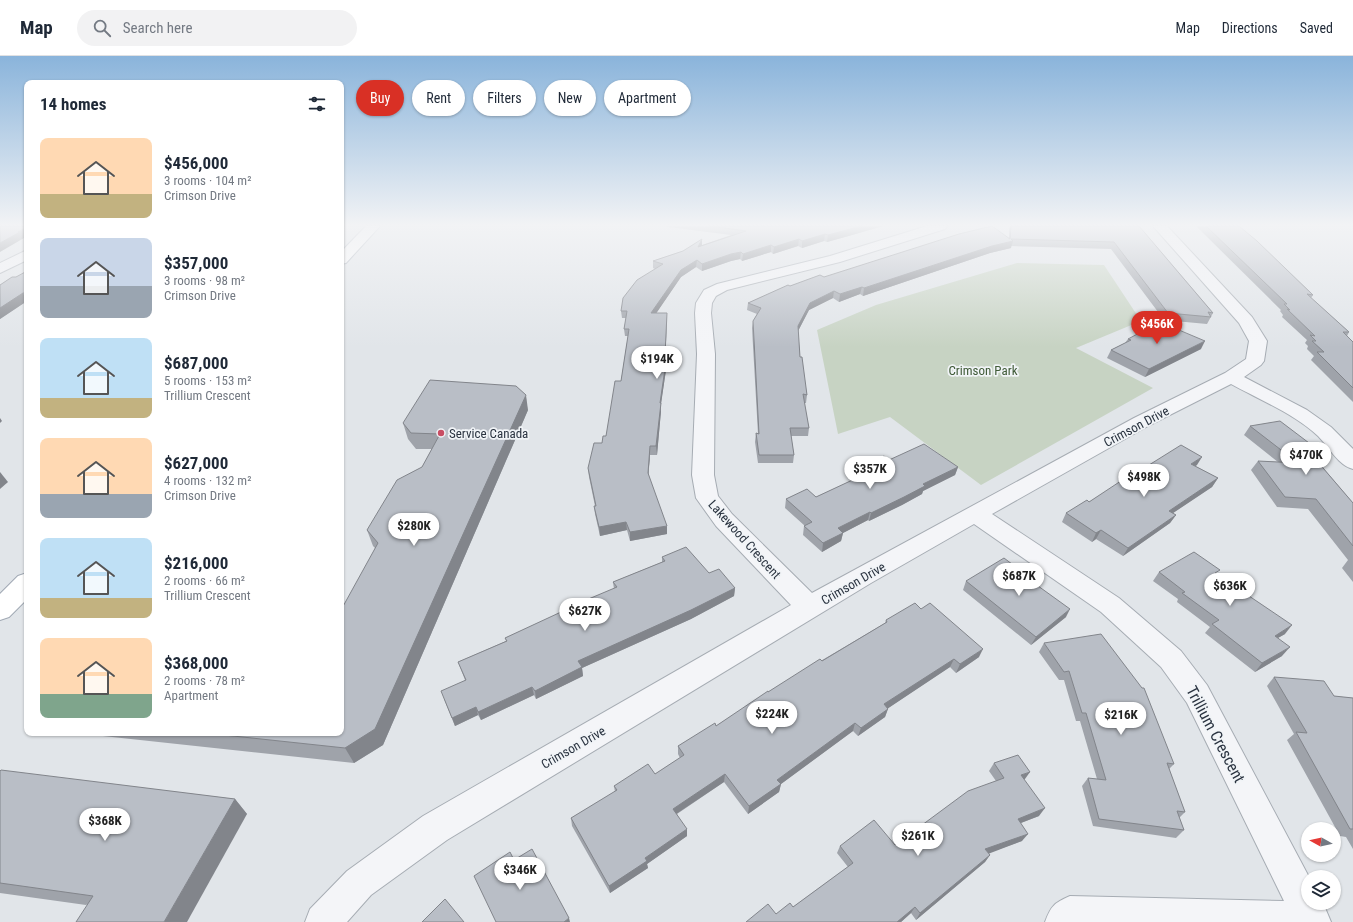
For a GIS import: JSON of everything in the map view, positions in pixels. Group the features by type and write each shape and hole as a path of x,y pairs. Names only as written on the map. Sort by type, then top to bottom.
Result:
{"main road":[{"path":"0,610 24,586"}],"street":[{"name":"Lakewood Crescent","path":"805,266 722,287 710,293 704,303 703,313 706,354 703,475 707,498 724,520 810,608"},
{"name":"Crimson Drive","path":"323,922 359,883 435,828 862,576 1141,422 1231,377 1255,361 1258,341 1246,321 1195,266"},
{"path":"1231,377 1300,414 1324,431 1353,462"},
{"name":"Trillium Crescent","path":"976,514 1110,605 1171,659 1197,694 1313,921"},
{"path":"1063,922 1070,914 1313,921"}],"green space":[{"name":"Crimson Park","path":"1006,266 1105,266 1141,321 1076,348 1153,388 981,485 890,417 838,434 817,330 876,305"}],"building":[{"path":"659,266 687,266 681,270 651,313 667,313 665,355 667,355 656,446 650,446 648,473 667,526 630,532 626,522 599,527 588,468 594,443 602,443 603,436 606,436 615,381 621,381 629,329 624,329 627,311 621,311 623,298 637,280"},
{"path":"857,266 930,266 864,288 862,287 840,294 834,291 810,303 798,326 800,357 802,357 807,395 803,394 809,428 790,428 794,455 759,455 756,433 759,434 753,321 761,308 748,303 788,285 790,286 820,275 824,277"},
{"path":"1133,266 1173,266 1213,313 1208,312 1211,317 1168,313"},
{"path":"1248,266 1283,266 1313,295 1307,294 1349,332 1343,332 1353,342 1353,388 1317,352 1324,352 1312,341 1316,341 1310,335 1315,336 1287,309 1290,310 1284,304 1287,304"},
{"path":"24,273 24,293 0,308 0,285 12,277 16,277"},
{"path":"1160,322 1205,341 1149,369 1111,350 1131,340 1128,339"},
{"path":"430,380 516,386 526,395 375,729 345,748 233,736 344,736 344,605 378,543 367,530 397,480 422,467 440,434 411,433 403,423"},
{"path":"1280,421 1313,446 1305,447 1353,503 1353,546 1316,499 1285,497 1258,461 1298,463 1250,426"},
{"path":"924,444 958,467 923,484 925,486 904,497 838,528 843,533 823,543 804,526 812,522 786,499 807,489 816,497 861,476 855,471 884,456 889,460"},
{"path":"1181,445 1202,457 1191,464 1218,478 1169,511 1176,515 1128,548 1101,530 1096,533 1066,513 1087,500 1089,502 1139,469 1141,470"},
{"path":"686,547 709,573 719,569 735,588 691,610 578,661 582,667 535,691 532,687 478,712 476,707 452,718 441,691 466,680 458,662 507,641 505,638 561,612 560,611 617,587 613,582 665,561 662,557"},
{"path":"1194,552 1220,570 1215,573 1292,625 1275,636 1290,647 1262,663 1212,624 1219,620 1182,593 1185,592 1159,572"},
{"path":"1004,558 1029,577 1027,578 1070,609 1036,637 966,581"},
{"path":"915,603 921,609 930,603 983,649 960,664 954,659 884,704 888,709 861,728 855,723 777,780 781,784 749,806 725,774 673,809 687,829 645,858 647,861 609,886 571,818 617,790 614,786 648,764 655,774 684,755 678,746 715,723 716,726 768,691 820,659 822,661 887,622 886,620"},
{"path":"1101,634 1142,688 1144,688 1174,764 1167,763 1185,812 1177,811 1184,830 1099,819 1088,778 1106,780 1086,713 1082,713 1069,671 1064,672 1044,643"},
{"path":"1274,677 1324,681 1334,696 1353,698 1353,829 1350,829 1296,732 1307,733"},
{"path":"1018,755 1030,772 1021,775 1045,808 1018,819 1028,834 985,849 990,855 920,913 915,907 897,922 746,922 768,904 776,914 790,903 793,907 853,863 840,846 874,820 895,845 968,791 1004,778 994,763"},
{"path":"1,770 235,799 164,922 76,922 93,896 0,883"},
{"path":"532,849 569,918 564,922 496,922 474,876 510,852 514,860"},
{"path":"445,899 464,922 422,922"}],"place":[{"name":"Service Canada","path":"441,433"}]}
